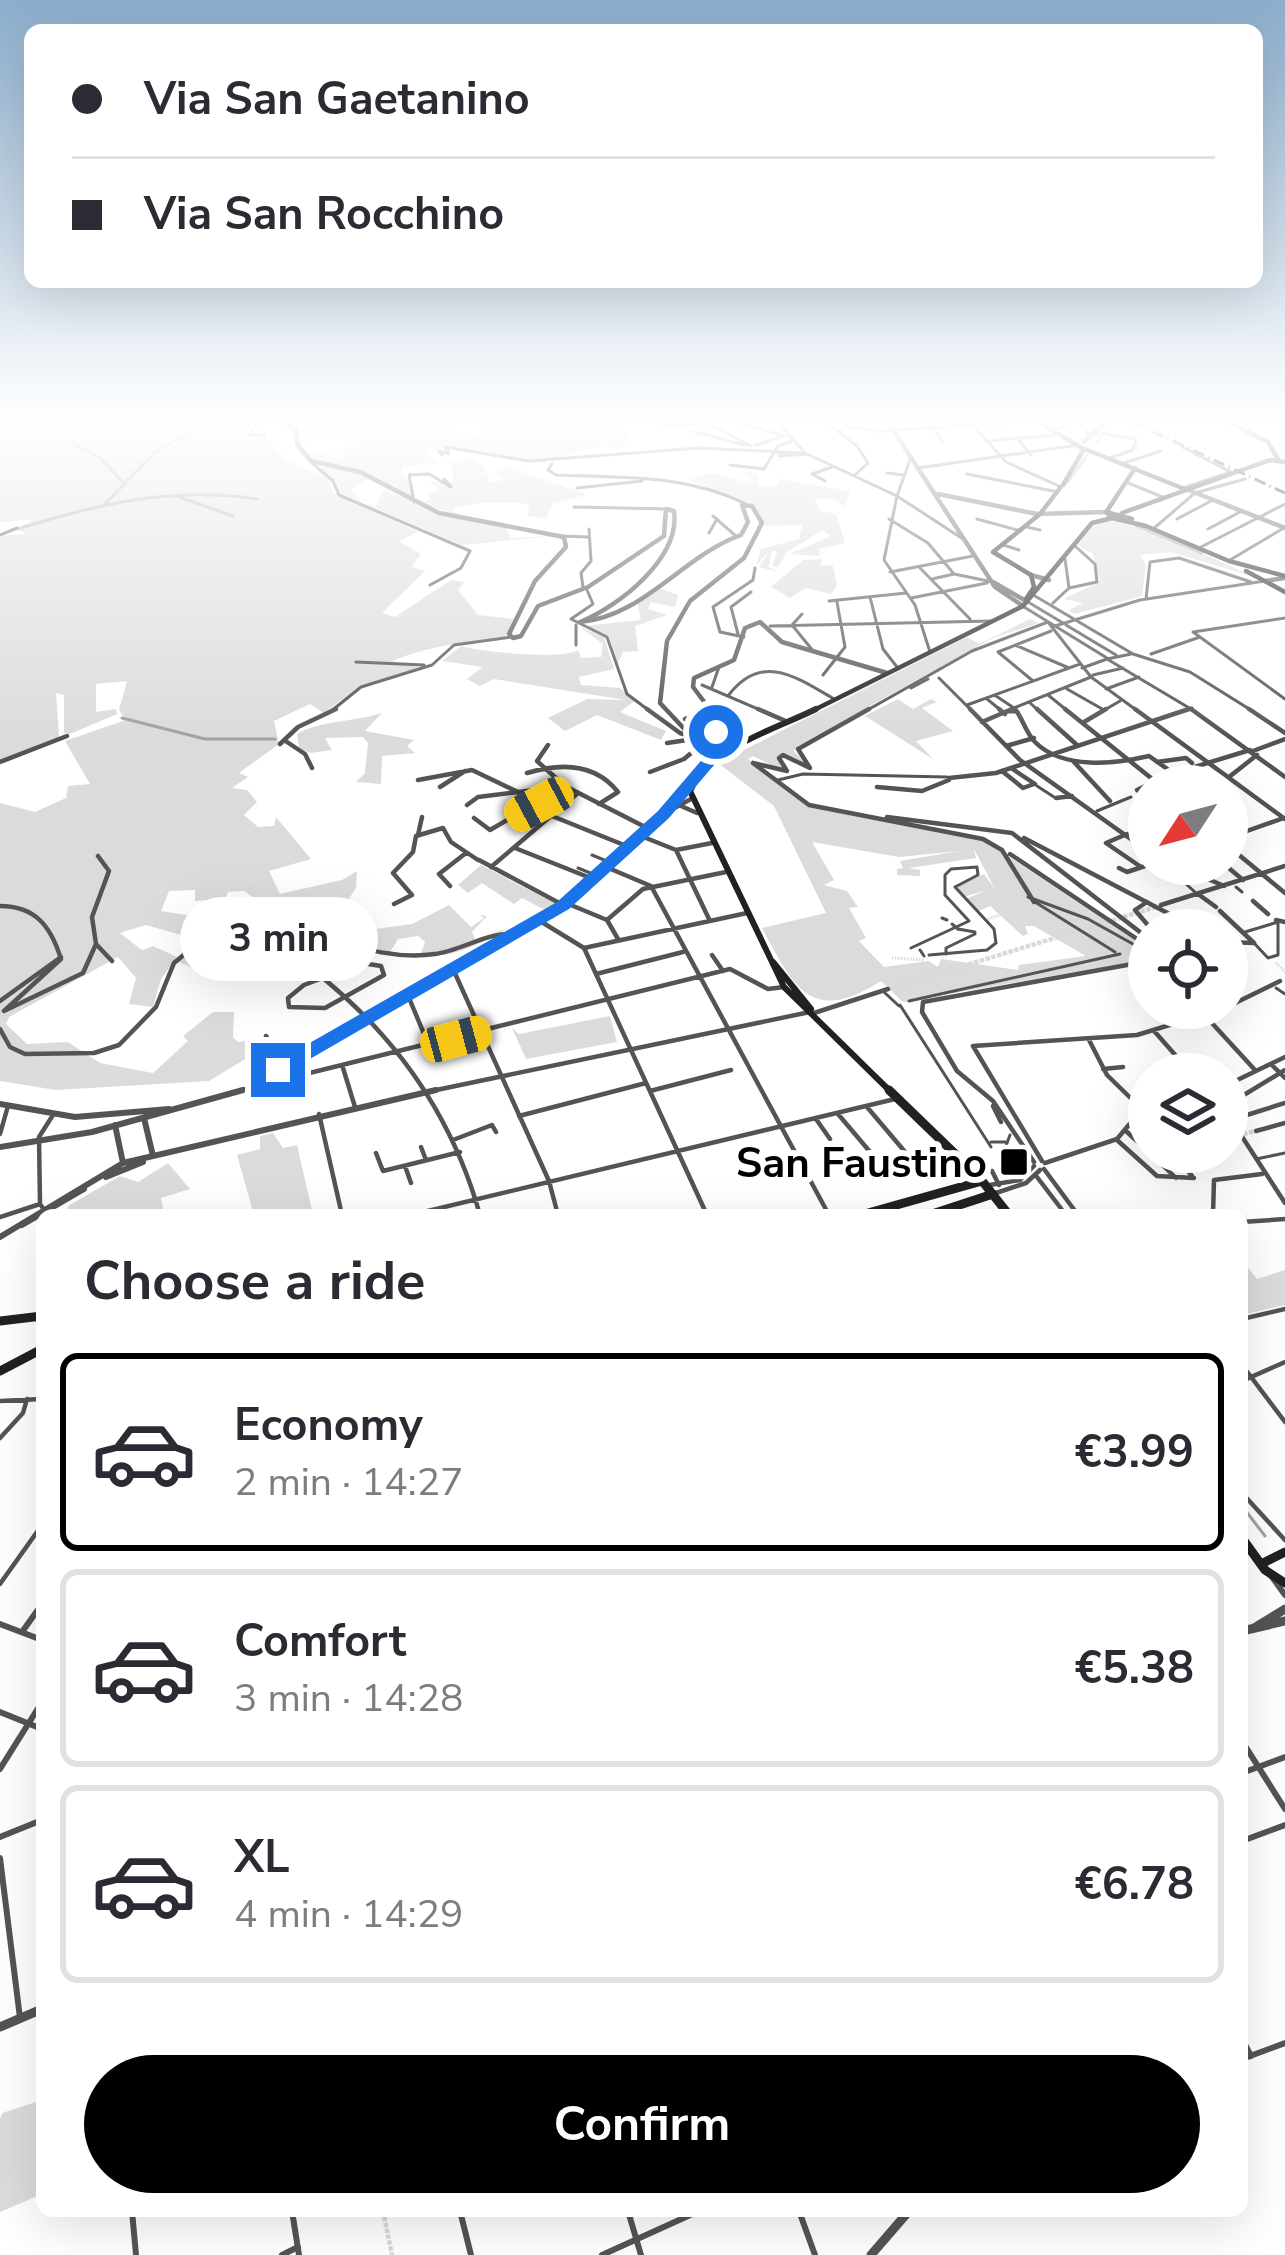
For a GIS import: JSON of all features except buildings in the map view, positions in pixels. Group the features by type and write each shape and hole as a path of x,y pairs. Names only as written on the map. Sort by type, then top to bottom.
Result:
{"main road":[{"path":"814,1009 784,988 691,800 695,777 788,722 1023,604 1035,596 1089,527"},
{"path":"1150,527 1248,569 1285,592"},
{"path":"1023,604 1034,587 1030,575 992,553 1024,529"},
{"path":"1248,569 1283,574"},
{"path":"773,962 899,1099 989,1179 1006,1209"},
{"path":"887,1209 989,1179"},
{"path":"946,1209 998,1190"},
{"path":"0,1321 36,1317"},
{"path":"0,1371 36,1352"},
{"path":"1248,1546 1263,1567 1285,1583"},
{"path":"1263,1567 1285,1552"}],"street":[{"path":"414,527 470,551 461,568 430,585"},
{"path":"507,527 561,536 590,532 591,561 580,578 593,604 571,616 608,637 620,683 702,744 684,759 650,772"},
{"path":"312,768 286,739 338,708 361,687 421,669 454,645 521,636 538,606 586,588 664,536 667,527"},
{"path":"577,622 607,613 653,569 675,527"},
{"path":"709,533 711,527"},
{"path":"725,527 734,536"},
{"path":"730,527 734,536"},
{"path":"577,622 589,623 619,611 692,563 707,546 734,536 743,527"},
{"path":"698,739 682,730 661,703 667,640 686,616 690,601 728,574 759,537 760,527"},
{"path":"888,527 884,560 909,596 930,652"},
{"path":"902,527 928,543 954,574"},
{"path":"946,527 964,539"},
{"path":"956,527 993,582 1023,604 1116,655"},
{"path":"1016,527 1040,530"},
{"path":"1199,548 1239,527"},
{"path":"0,535 17,528"},
{"path":"1229,561 1283,532"},
{"path":"511,638 531,588 566,547 561,536"},
{"path":"1003,544 1018,550"},
{"path":"1069,588 1097,582 1096,564 1075,546"},
{"path":"890,572 974,556"},
{"path":"1146,599 1150,562 1173,556 1274,586"},
{"path":"1053,603 1072,580 1065,559"},
{"path":"919,567 975,625"},
{"path":"741,636 719,632 713,607 753,580 755,568"},
{"path":"932,579 954,574 993,582"},
{"path":"1034,681 998,652 1073,618 1146,599 1265,581 1283,574"},
{"path":"1030,575 1048,580"},
{"path":"829,601 909,596 993,582"},
{"path":"741,636 731,607 751,592"},
{"path":"1035,596 1133,654"},
{"path":"870,597 883,649 897,668"},
{"path":"823,675 845,647 837,602"},
{"path":"758,612 761,622"},
{"path":"792,625 802,614"},
{"path":"1073,618 1049,618 972,651 798,748 810,768 783,755 779,758 790,768 785,772 753,761 809,806 1012,833 1160,909"},
{"path":"1049,618 1091,676 1214,765"},
{"path":"1285,618 1193,632 1285,699"},
{"path":"576,645 577,622"},
{"path":"237,1093 540,921 649,829 730,740 731,732 692,681 737,658 746,626 761,622 770,626 843,622 975,625"},
{"path":"792,625 814,652"},
{"path":"770,626 782,642 887,673"},
{"path":"1053,629 1192,708 1285,777"},
{"path":"967,705 1069,668 1116,655 1151,654 1200,637"},
{"path":"1015,645 1069,668"},
{"path":"356,662 422,666 445,652"},
{"path":"1151,654 1285,736"},
{"path":"780,670 786,665"},
{"path":"712,687 719,667"},
{"path":"728,696 750,668 780,670 834,699"},
{"path":"982,722 1091,676 1123,668"},
{"path":"1106,688 1139,677"},
{"path":"939,678 1025,764 1126,834 1106,843 1128,858"},
{"path":"910,687 928,679"},
{"path":"702,685 788,722"},
{"path":"1065,688 1104,710"},
{"path":"1048,694 1129,765"},
{"path":"996,696 1014,709 1034,738 1055,753 1126,763 1149,756 1161,765"},
{"path":"987,699 1005,714"},
{"path":"1084,722 1121,700"},
{"path":"1030,702 1077,745"},
{"path":"774,781 803,774 949,779 1002,771 1192,708"},
{"path":"685,719 712,712"},
{"path":"698,739 722,724"},
{"path":"0,762 67,736"},
{"path":"1157,762 1210,762 1254,752 1285,736"},
{"path":"1006,746 1034,738"},
{"path":"667,743 730,740"},
{"path":"548,745 537,756 542,767 565,786 649,829"},
{"path":"1241,765 1254,752"},
{"path":"1072,759 1112,802"},
{"path":"526,773 562,764 607,778 618,792 599,804"},
{"path":"418,780 457,765 523,794"},
{"path":"1012,768 1056,798 1072,796"},
{"path":"440,787 468,769"},
{"path":"1002,771 1023,788 1044,776"},
{"path":"878,787 922,791 949,779 963,784"},
{"path":"467,805 478,797 565,786"},
{"path":"474,818 490,830 565,786"},
{"path":"1248,790 1285,818"},
{"path":"491,867 579,793"},
{"path":"1097,811 1128,796"},
{"path":"664,814 691,800"},
{"path":"678,806 697,813"},
{"path":"864,814 969,834 1006,853 1128,936"},
{"path":"552,816 629,847"},
{"path":"394,904 412,895 393,873 412,852 422,817"},
{"path":"1248,833 1285,818"},
{"path":"417,836 442,828 451,842 478,860"},
{"path":"438,831 466,854 607,920 618,941"},
{"path":"1012,833 1128,932"},
{"path":"641,836 676,850 712,843"},
{"path":"439,848 450,842"},
{"path":"514,848 595,878"},
{"path":"676,850 710,921"},
{"path":"909,1001 1118,953 1028,897 1006,853"},
{"path":"450,886 439,874 466,854"},
{"path":"592,855 651,886 826,1209"},
{"path":"61,957 49,976 7,1002 4,1011 83,973 96,944 92,917 109,871 98,856"},
{"path":"1248,861 1285,892"},
{"path":"911,948 969,921 945,895 945,875 969,865 980,869 955,887 997,936 987,950 923,955"},
{"path":"1248,878 1285,866"},
{"path":"578,868 595,878"},
{"path":"1118,868 1128,868"},
{"path":"607,920 651,886 727,872"},
{"path":"1188,885 1218,909"},
{"path":"1161,905 1228,885"},
{"path":"1236,887 1242,892"},
{"path":"1028,897 1128,939"},
{"path":"1253,901 1268,914"},
{"path":"1137,909 1147,902"},
{"path":"0,906 21,906 40,917 61,957"},
{"path":"584,948 747,913"},
{"path":"946,920 975,934 946,948 946,954"},
{"path":"540,921 584,948 703,1209"},
{"path":"1248,929 1279,921 1278,955 1269,957"},
{"path":"0,1028 10,1047 32,1055 66,1049 94,1053 119,1045 156,1007 174,963 218,927"},
{"path":"314,934 346,947 435,958 469,951 505,932 517,935"},
{"path":"1248,937 1276,963"},
{"path":"1248,943 1254,943"},
{"path":"96,944 112,961"},
{"path":"596,974 685,951"},
{"path":"712,955 723,971"},
{"path":"1013,1137 988,1096 957,1071 922,1012 923,1002 1128,955"},
{"path":"0,1000 61,957"},
{"path":"362,963 384,970 381,978 310,1012 289,1006 291,993 323,977 362,963"},
{"path":"453,969 549,1180 556,1209"},
{"path":"0,1147 115,1126 273,1081 398,1055 723,971 740,973 769,989 784,988"},
{"path":"323,977 369,1014 398,1055 460,1152 479,1209"},
{"path":"1248,998 1282,980"},
{"path":"1273,986 1285,994"},
{"path":"56,1208 123,1163 320,1114 836,1006 886,990 991,1144 1013,1137"},
{"path":"407,993 429,1046"},
{"path":"1063,1209 973,1046 1089,1040 1171,1029"},
{"path":"1218,1029 1255,1070"},
{"path":"1156,1032 1174,1053"},
{"path":"266,1036 281,1053 293,1057 310,1049"},
{"path":"1089,1040 1103,1069 1128,1095"},
{"path":"1248,1074 1285,1057"},
{"path":"1248,1093 1283,1074 1270,1064"},
{"path":"1103,1069 1123,1067"},
{"path":"343,1068 355,1107"},
{"path":"273,1081 281,1069"},
{"path":"519,1116 731,1070"},
{"path":"988,1096 1001,1122 1073,1209"},
{"path":"436,1209 899,1099"},
{"path":"1248,1118 1285,1102"},
{"path":"0,1134 4,1105 53,1114 181,1108"},
{"path":"838,1114 882,1166 906,1153 866,1107"},
{"path":"144,1118 158,1110"},
{"path":"43,1208 39,1142 53,1114"},
{"path":"103,1114 115,1126 123,1163"},
{"path":"320,1114 341,1209"},
{"path":"144,1118 149,1159"},
{"path":"816,1119 830,1138"},
{"path":"1256,1131 1285,1123"},
{"path":"453,1140 492,1125 496,1132"},
{"path":"998,1190 1038,1163 1127,1132"},
{"path":"1003,1154 1013,1137"},
{"path":"1117,1139 1157,1176 1194,1178 1190,1173"},
{"path":"1248,1146 1285,1204"},
{"path":"422,1147 426,1160"},
{"path":"376,1153 382,1171 460,1152"},
{"path":"1254,1159 1285,1153"},
{"path":"38,1209 56,1208 116,1172 149,1159"},
{"path":"116,1172 123,1163"},
{"path":"405,1166 410,1183"},
{"path":"1171,1173 1176,1178"},
{"path":"1213,1209 1214,1180 1264,1174"},
{"path":"0,1217 36,1209"},
{"path":"0,1237 36,1213"},
{"path":"1248,1222 1285,1219"},
{"path":"1248,1318 1285,1309"},
{"path":"1248,1379 1285,1362"},
{"path":"1248,1372 1285,1422"},
{"path":"0,1438 23,1413 27,1399"},
{"path":"0,1401 36,1399"},
{"path":"1248,1500 1285,1540"},
{"path":"0,1584 36,1533"},
{"path":"1263,1567 1285,1595"},
{"path":"1254,1628 1285,1609"},
{"path":"22,1632 36,1612"},
{"path":"1248,1630 1285,1621"},
{"path":"0,1624 36,1638"},
{"path":"0,1769 36,1711"},
{"path":"0,1712 36,1727"},
{"path":"1248,1750 1285,1809"},
{"path":"1248,1771 1285,1757"},
{"path":"0,1837 36,1822"},
{"path":"1248,1839 1285,1825"},
{"path":"0,1858 20,2018"},
{"path":"0,2027 36,2011"},
{"path":"1248,2057 1285,2043"},
{"path":"133,2217 136,2255"},
{"path":"282,2255 299,2251 293,2217"},
{"path":"462,2217 471,2255"},
{"path":"630,2217 641,2255"},
{"path":"602,2255 686,2217"},
{"path":"802,2217 814,2255"},
{"path":"892,2228 895,2217"},
{"path":"871,2255 903,2217"}],"shaded area":[{"path":"408,527 418,532 399,541 421,554 411,567 425,571 382,613 395,617 451,580 464,582 458,590 478,615 514,619 505,637 434,648 392,661 421,668 360,686 324,713 310,704 274,721 279,744 239,773 248,777 232,788 247,790 257,802 244,815 258,827 274,826 276,817 311,859 269,871 280,894 342,880 357,871 356,888 346,903 362,931 412,924 449,905 471,927 484,918 480,915 487,916 472,932 475,939 509,928 467,949 433,955 421,953 425,942 418,936 398,939 390,952 341,940 306,921 269,924 254,939 243,937 224,951 234,957 207,975 177,961 224,929 232,931 258,901 244,891 228,892 225,899 195,901 195,890 169,891 161,911 205,918 181,935 146,925 120,933 142,950 153,946 177,957 161,979 153,1007 129,1004 136,978 118,957 9,1017 6,1024 27,1044 68,1042 100,1063 153,1073 188,1041 183,1036 213,1012 234,1012 233,1037 238,1042 266,1039 265,1047 209,1081 56,1090 0,1081 0,803 35,812 66,798 68,786 90,784 65,741 126,720 119,710 127,681 96,684 96,712 116,709 117,714 70,734 64,733 64,695 56,693 59,737 0,760 0,536 26,534 17,529"},
{"path":"421,527 502,527 510,538 555,536 462,545"},
{"path":"802,527 840,527 845,543 819,549 820,556 789,554 831,536 822,530 786,553 778,567 772,566 777,552 772,550 769,567 779,572 759,567 770,550 756,566 761,549 799,539"},
{"path":"1091,527 1140,527 1254,577 1171,552 1140,555 1146,565 1142,596 1074,614 1069,610 1083,603 1063,599 1100,582 1093,554 1077,545"},
{"path":"822,559 821,565 833,566 837,586 831,594 806,588 790,598 771,587 803,560"},
{"path":"656,587 678,595 675,607 651,602 648,609 667,615 635,626 638,651 623,652 618,663 609,636 584,626 641,620 637,600"},
{"path":"1030,619 1039,623 993,638 796,747 794,751 808,765 786,754 777,757 787,767 781,770 753,756 748,759 809,807 985,841 1128,936 1128,963 903,1002 881,981 857,994 821,1000 795,983 762,928 826,913 774,806 718,763 967,637 979,644","holes":["812,842 899,857 959,851 900,861 903,868 897,869 897,875 920,876 920,870 909,868 976,858 974,849 995,889 984,874 957,887 963,897 987,890 966,899 979,911 990,906 1023,936 1028,934 1025,926 1034,926 1086,956 1019,965 1018,970 941,959 938,967 929,961 884,967 859,941 866,938 849,908 858,907 847,891 824,885 834,880"]},
{"path":"580,627 604,637 614,669 579,677 581,685 620,688 642,703 633,702 620,712 666,731 661,740 597,715 565,731 548,718 587,699 626,700 494,679 480,686 467,679 483,667 442,661 461,646 539,655 578,650 581,658 601,657 603,644"},
{"path":"898,699 913,709 931,699 937,702 922,708 953,731 916,741 933,759 865,716"},
{"path":"382,713 365,731 414,740 407,746 415,753 382,756 381,784 356,782 365,773 368,743 363,737 325,738 332,750 310,753 299,748 297,734 305,730"},
{"path":"481,865 556,904 547,911 522,898 514,904 482,883 468,893 458,885"},
{"path":"610,1016 617,1042 526,1059 512,1028 519,1034"},
{"path":"273,1133 283,1148 297,1145 312,1209 252,1209 237,1155 260,1149 260,1136"},
{"path":"168,1163 190,1189 161,1198 163,1209 68,1209 120,1176 138,1182"},
{"path":"1248,1268 1257,1279 1285,1270 1285,1305 1248,1314"},
{"path":"36,2102 36,2197 0,2212 0,2119 2,2113"}],"waterway":[{"path":"18,529 24,527"},
{"path":"1140,527 1202,553"},
{"path":"122,718 205,739 275,739"},
{"path":"1248,1514 1265,1536"}],"tunnel":[{"path":"888,989 1156,907"},
{"path":"988,919 1000,915"},
{"path":"892,958 924,960"},
{"path":"1276,963 1285,972"},
{"path":"1248,1133 1256,1131"},
{"path":"384,2217 392,2255"}],"place":[{"name":"San Faustino","path":"1014,1162"}],"route":[{"path":"278,1070 336,1032 524,931 563,905 664,814 699,767 731,735 722,724 716,732"}]}
